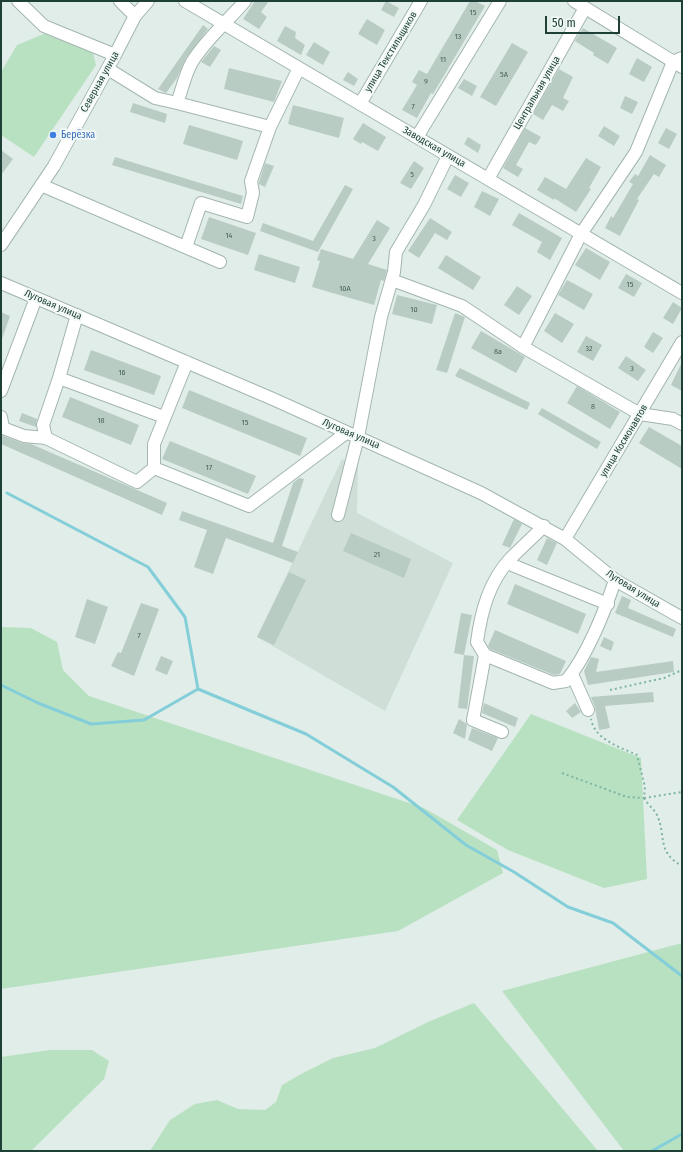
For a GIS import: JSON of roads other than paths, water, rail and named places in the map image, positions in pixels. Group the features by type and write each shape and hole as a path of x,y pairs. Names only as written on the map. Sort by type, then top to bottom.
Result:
{"street":[{"path":"18,1 44,26 115,55"},
{"path":"120,1 135,16"},
{"name":"Северная улица","path":"1,246 41,185 108,69 135,16 148,1"},
{"name":"Заводская улица","path":"185,1 682,293"},
{"path":"177,103 192,63 211,37 225,24 245,1"},
{"name":"улица Текстильщиков","path":"360,104 421,1"},
{"path":"417,137 500,1"},
{"path":"523,347 581,234 636,152 679,62 574,1"},
{"name":"Центральная улица","path":"488,179 585,8"},
{"path":"186,247 201,204 247,217 253,192 251,182 270,127 300,68"},
{"path":"108,69 155,98 270,127"},
{"path":"338,515 358,437 381,317 392,280 396,252 424,206 448,156"},
{"path":"41,185 220,262"},
{"path":"392,280 462,306 523,347 640,414 673,419 682,424"},
{"name":"Луговая улица","path":"1,283 273,399 481,493 544,526 565,539 615,580 682,618"},
{"path":"1,391 36,298"},
{"path":"46,438 43,425 60,378 77,316"},
{"name":"улица Космонавтов","path":"565,539 682,342"},
{"path":"154,468 154,444 187,362"},
{"path":"60,378 164,417"},
{"path":"1,417 4,428 24,436 46,438 137,482 154,468"},
{"path":"154,468 249,506 346,433"},
{"path":"544,526 507,563 489,590 480,620 476,642 485,655 553,683 566,681 572,674 608,604 615,580"},
{"path":"507,563 608,604"},
{"path":"485,655 473,720 502,732"},
{"path":"572,674 588,710"}],"waterway":[{"path":"7,493 148,567 185,617 198,689"},
{"path":"1,685 38,703 91,724 144,720 198,689"},
{"path":"198,689 306,734 393,787 466,845 514,872 568,907 613,923 682,976"},
{"path":"652,1151 682,1134"}],"place":[{"name":"Берёзка","path":"53,135"}]}
